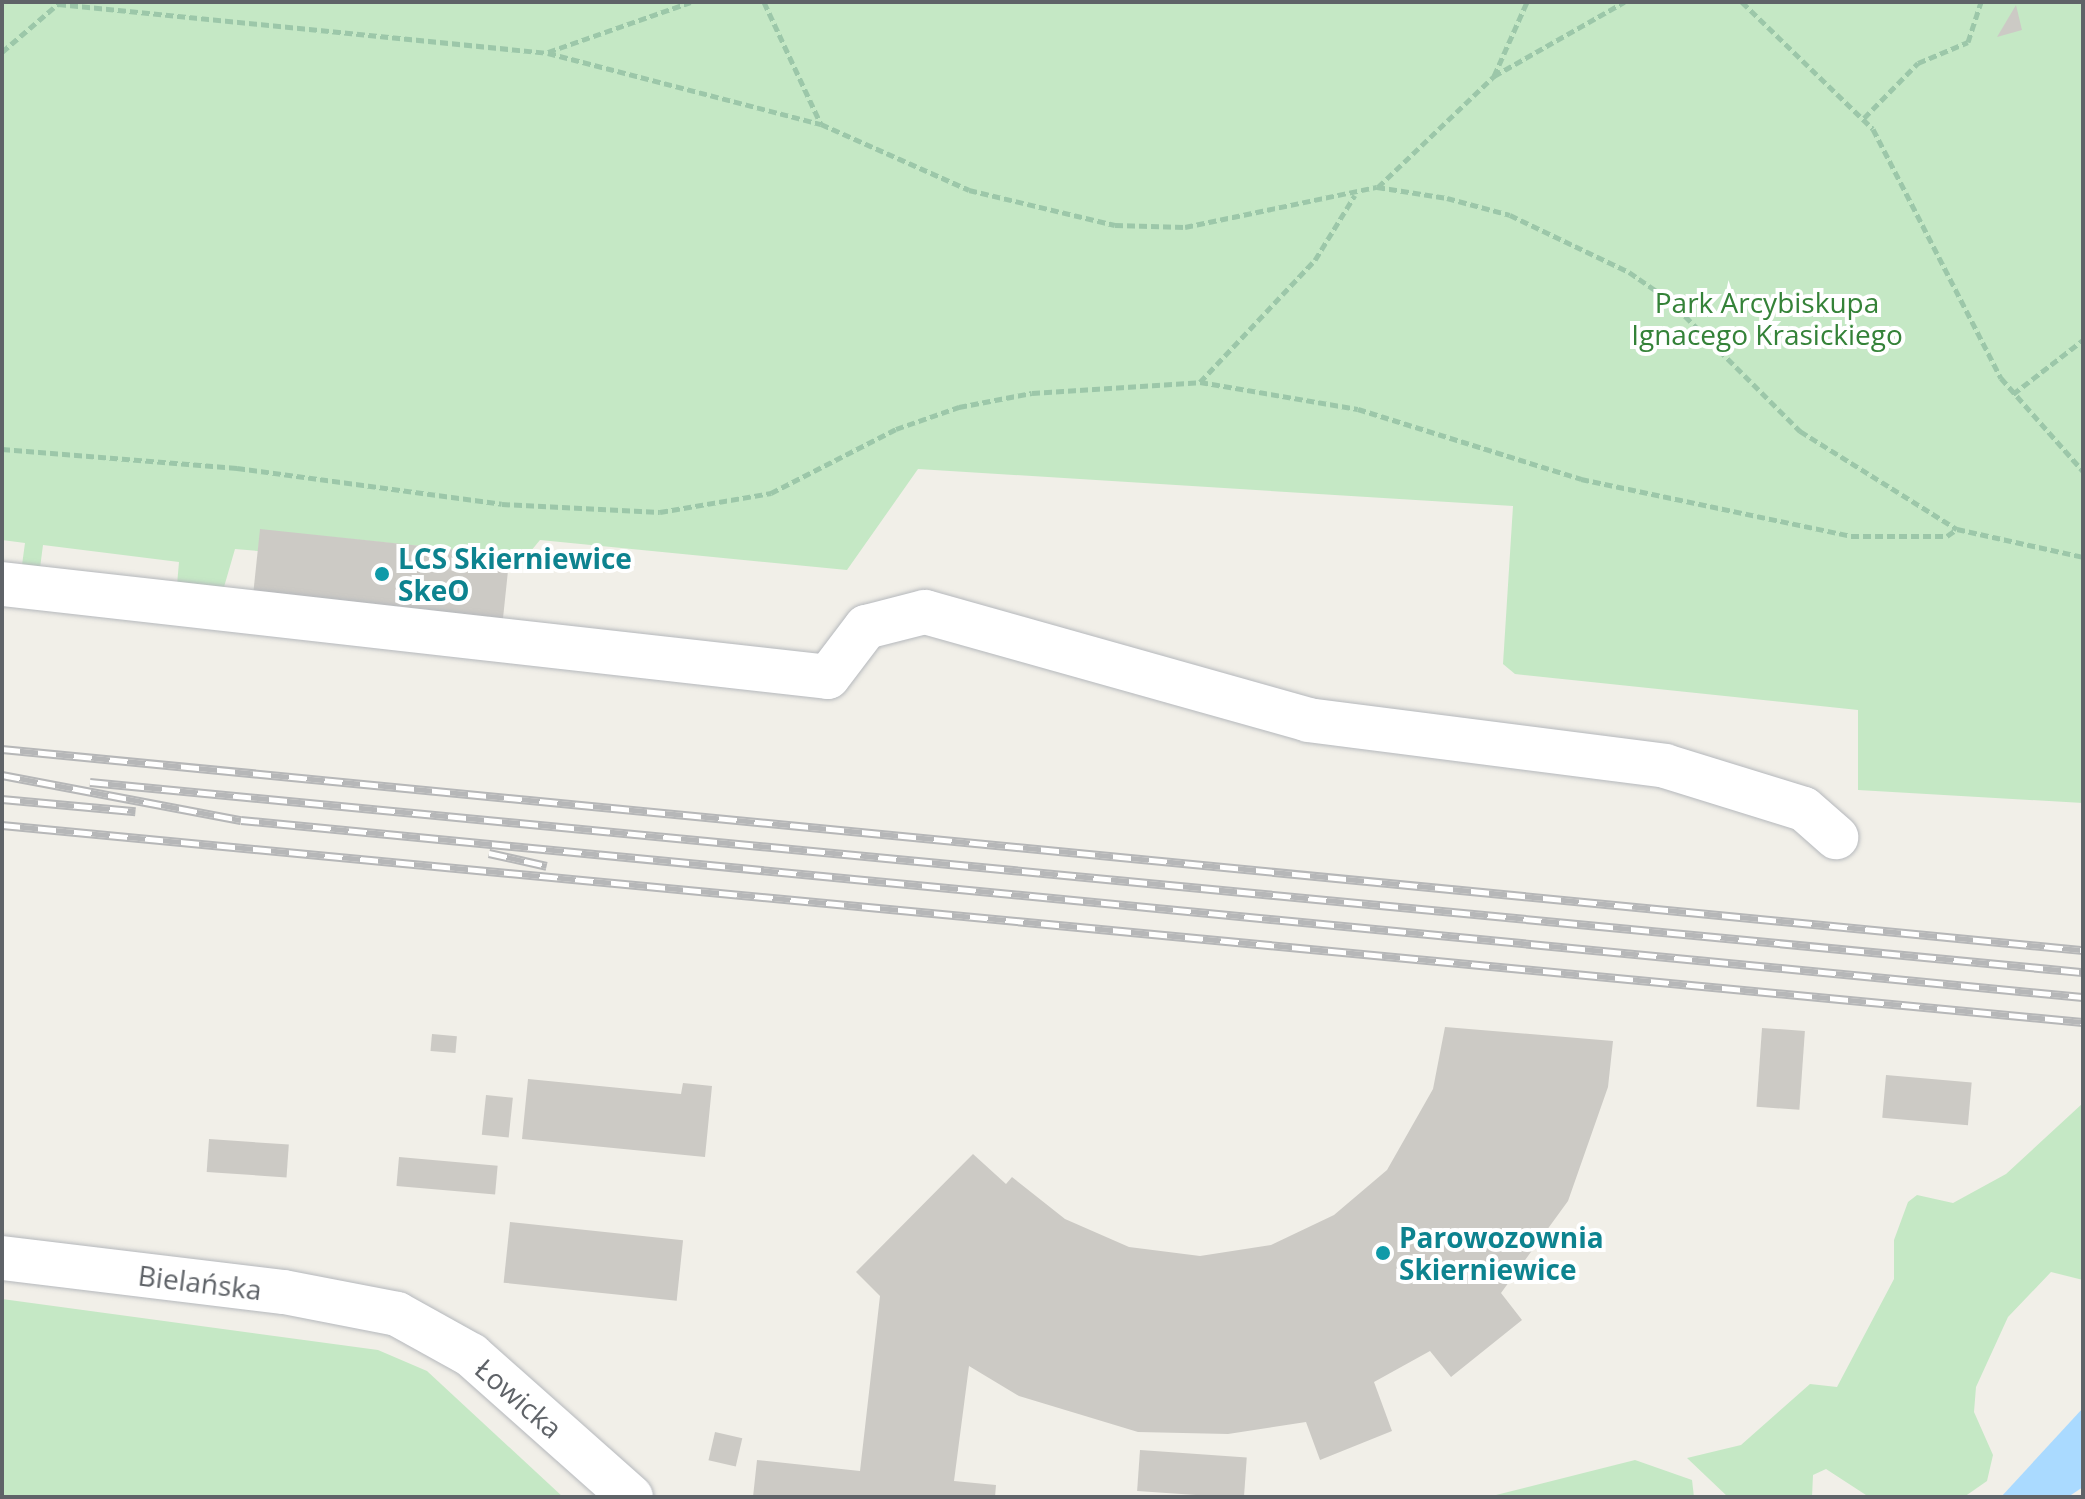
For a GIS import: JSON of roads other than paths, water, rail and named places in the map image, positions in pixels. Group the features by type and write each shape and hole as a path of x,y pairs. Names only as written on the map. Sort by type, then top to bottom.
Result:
{"street":[{"path":"2,584 828,677 866,627 925,612 1308,720 1665,766 1804,809 1836,837"},
{"name":"Bielańska","path":"2,1258 284,1292 397,1314"},
{"name":"Łowicka","path":"397,1314 471,1355 631,1497"}],"water":[{"path":"2083,1408 2083,1487 2068,1497 2001,1497"}],"railway":[{"path":"2,749 2083,950"},
{"path":"2,775 241,820 2083,997"},
{"path":"90,782 2083,972"},
{"path":"2,799 135,811"},
{"path":"2,825 2083,1022"},
{"path":"489,853 547,866"}],"place":[{"name":"LCS Skierniewice SkeO","path":"382,574"},
{"name":"Parowozownia Skierniewice","path":"1383,1253"}],"park label":[{"name":"Park Arcybiskupa Ignacego Krasickiego","path":"1767,318"}]}
